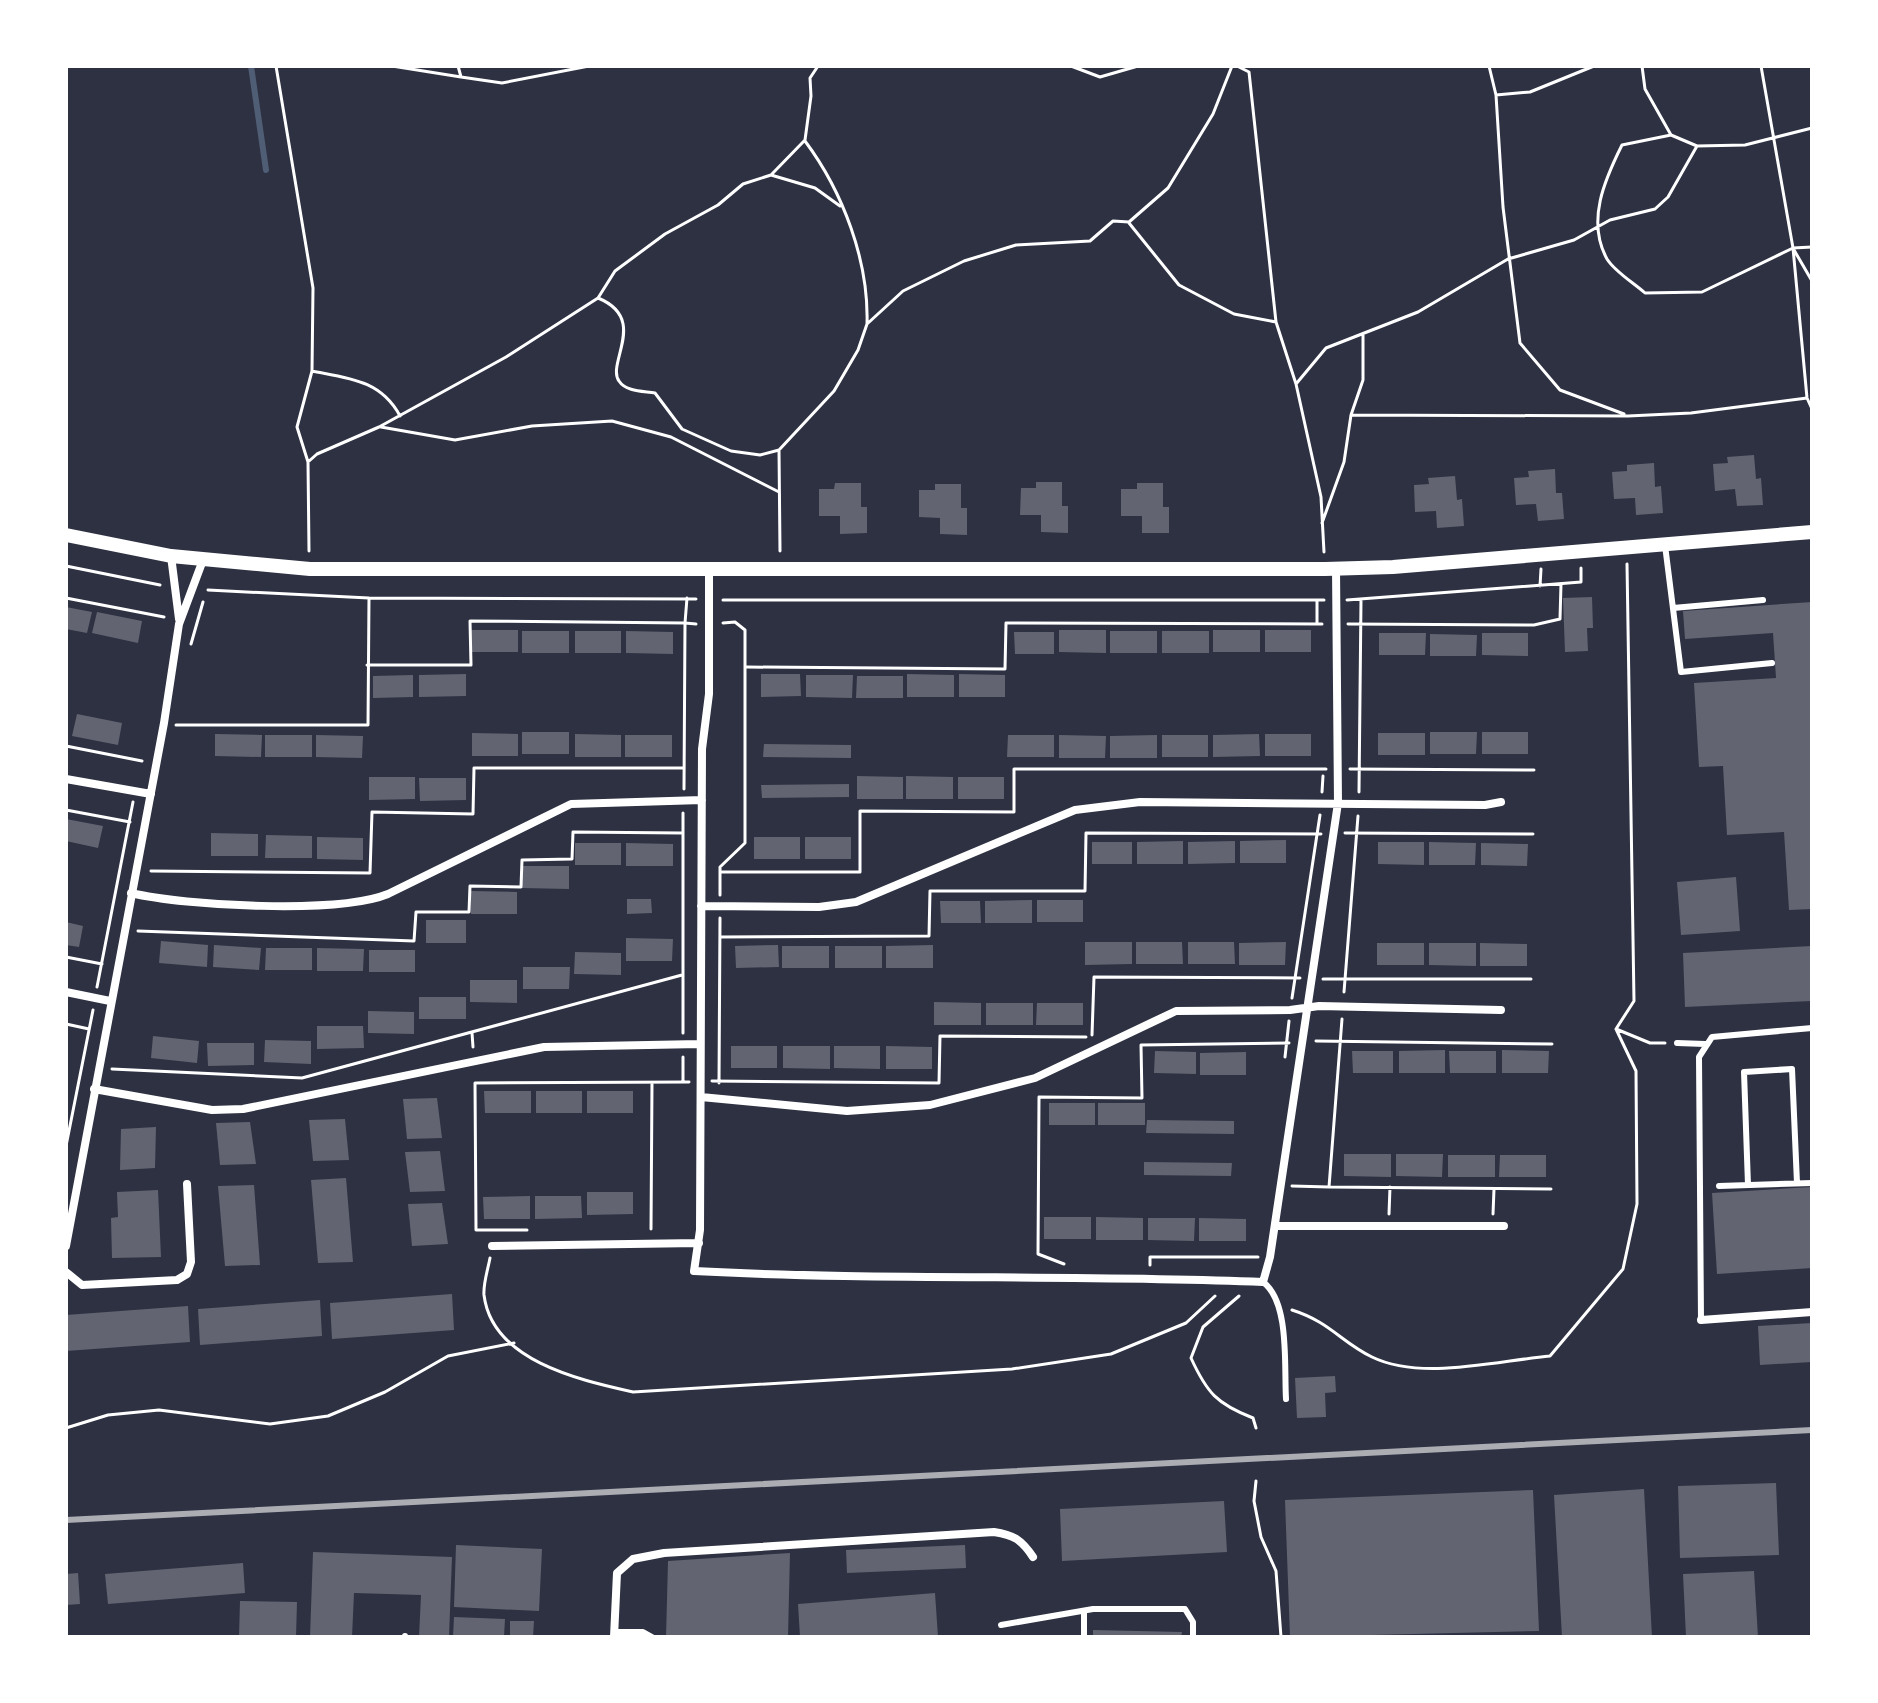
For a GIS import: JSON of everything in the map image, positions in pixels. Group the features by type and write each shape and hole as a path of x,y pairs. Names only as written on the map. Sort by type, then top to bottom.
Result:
{"street":[{"path":"66,535 171,556 310,569 780,569 1331,568 1812,532"},
{"path":"171,556 179,624"},
{"path":"66,1246 151,794 179,624 203,560"},
{"path":"709,568 709,694 702,749 699,1243 694,1271 841,1279 1088,1275 1263,1282 1275,1226 1338,803 1336,600 1331,568"},
{"path":"66,779 151,794"},
{"path":"131,893 194,901 363,903 388,894 571,804 702,800"},
{"path":"701,906 819,907 856,902 1075,810 1104,805 1485,805 1501,802"},
{"path":"66,992 110,1001"},
{"path":"701,1097 847,1111 930,1105 1035,1078 1176,1011 1290,1010 1308,1007 1501,1010"},
{"path":"94,1089 212,1110 243,1109 544,1047 700,1044"},
{"path":"66,1272 82,1285 177,1280 187,1274 191,1262 187,1184"},
{"path":"1275,1226 1504,1226"},
{"path":"492,1246 699,1243"},
{"path":"1701,1320 1812,1312"},
{"path":"614,1635 617,1573 633,1559 664,1553 994,1532 1012,1535 1023,1543 1033,1557"}],"lane":[{"path":"1665,545 1681,672 1772,663"},
{"path":"1673,608 1763,600"},
{"path":"1701,1320 1699,1057 1712,1037 1812,1028"},
{"path":"1677,1043 1706,1044"},
{"path":"1748,1185 1744,1072 1792,1069 1797,1183"},
{"path":"1719,1186 1812,1183"},
{"path":"1263,1282 1273,1289 1281,1307 1286,1399"},
{"path":"1001,1625 1084,1611 1185,1609 1193,1622 1193,1637"},
{"path":"1084,1611 1084,1637"},
{"path":"614,1635 643,1632 652,1637"}],"path":[{"path":"276,66 313,288 312,371 297,427 308,462 310,569"},
{"path":"392,66 502,83 589,66"},
{"path":"458,66 461,77"},
{"path":"598,298 609,302 621,316 624,339 617,373 619,381 629,389 655,393 682,429 731,451 760,455 779,450 834,391 858,350 867,324 868,296 863,267 840,206 805,140 811,96 810,78 818,66"},
{"path":"1071,66 1100,77 1138,66"},
{"path":"867,324 903,291 964,261 1016,245 1090,241 1113,221 1129,222 1168,188 1213,114 1235,66 1249,72"},
{"path":"1249,66 1276,322 1296,384 1321,497 1322,523 1331,568"},
{"path":"1489,66 1496,95 1508,259 1520,343 1560,390 1628,416"},
{"path":"1496,95 1530,92 1594,66"},
{"path":"1642,66 1645,89 1671,135"},
{"path":"1761,66 1793,248 1807,398 1812,409"},
{"path":"1812,128 1745,145 1697,146 1671,135 1622,145 1603,183 1597,225 1608,260 1645,293 1702,292 1793,248 1812,247"},
{"path":"308,462 317,454 379,427 506,357 598,298 615,271 665,234 718,205 743,184 771,175 805,140"},
{"path":"1296,384 1326,348 1418,312 1508,259 1574,240 1597,225 1655,209 1668,197 1697,146"},
{"path":"771,175 815,188 840,206"},
{"path":"1129,222 1179,285 1234,314 1276,322"},
{"path":"1793,248 1812,281"},
{"path":"1322,523 1344,462 1351,415 1363,380 1363,335"},
{"path":"312,371 361,381 391,398 400,416"},
{"path":"1351,415 1628,416 1691,413 1807,398"},
{"path":"379,427 455,440 532,426 612,421 671,437 779,492"},
{"path":"779,450 780,569"},
{"path":"1616,1029 1634,1001 1632,749 1626,548"},
{"path":"1336,600 1581,582 1580,551"},
{"path":"747,667 1005,669 1006,623 1534,625 1560,619 1561,584"},
{"path":"66,598 167,618 166,607"},
{"path":"176,725 368,725 369,598"},
{"path":"683,1082 682,833 687,598"},
{"path":"1317,600 1322,638"},
{"path":"1329,1187 1359,803 1361,600"},
{"path":"367,665 471,665 470,621 709,625 735,622 745,630 745,843 720,867 719,1098"},
{"path":"66,746 142,761"},
{"path":"66,1146 145,748"},
{"path":"148,871 370,873 372,812 473,814 474,768 684,768"},
{"path":"1284,1058 1318,834 1323,769"},
{"path":"66,810 130,822"},
{"path":"136,930 289,939 414,941 416,912 469,912 470,886 521,887 522,860 572,859 573,832 682,833"},
{"path":"720,937 929,936 930,891 1085,891 1086,833 1533,834"},
{"path":"66,957 102,964"},
{"path":"110,1069 302,1078 682,975"},
{"path":"540,1230 476,1230 475,1083 939,1083 940,1036 1092,1038 1094,977 1531,979"},
{"path":"66,1024 89,1029"},
{"path":"1616,1029 1650,1043 1677,1043"},
{"path":"1281,1307 1318,1319 1370,1357 1411,1370 1550,1356 1623,1269 1637,1204 1636,1071 1616,1029"},
{"path":"1088,1275 1038,1254 1039,1097 1142,1098 1141,1045 1302,1041 1552,1044"},
{"path":"651,1229 652,1083"},
{"path":"1281,1186 1551,1189"},
{"path":"1389,1226 1390,1187"},
{"path":"1493,1212 1494,1188"},
{"path":"492,1246 484,1294 493,1325 537,1363 581,1380 633,1392 1012,1369 1111,1354 1186,1323 1231,1280"},
{"path":"1151,1278 1150,1257 1270,1257"},
{"path":"1256,1428 1253,1418 1227,1408 1205,1388 1191,1358 1203,1327 1235,1298 1263,1282"},
{"path":"66,1428 108,1415 159,1410 270,1424 328,1416 385,1392 448,1356 514,1343"},
{"path":"1256,1481 1254,1501 1261,1537 1276,1571 1281,1637"}],"building":[{"path":"1754,455 1756,479 1761,478 1763,505 1737,506 1735,489 1715,491 1713,464 1728,463 1727,457"},
{"path":"1654,463 1655,487 1661,486 1663,513 1636,515 1635,498 1614,499 1612,472 1627,471 1627,465"},
{"path":"1555,469 1556,493 1562,493 1564,519 1538,521 1536,504 1516,505 1514,478 1529,477 1528,471"},
{"path":"1455,476 1457,500 1462,499 1464,526 1437,528 1436,511 1415,512 1414,485 1429,484 1428,478"},
{"path":"1036,482 1062,482 1062,506 1068,506 1068,533 1041,532 1041,515 1020,515 1021,488 1036,488"},
{"path":"835,483 861,483 861,507 867,507 867,533 840,534 840,516 819,516 819,489 834,489"},
{"path":"1137,483 1163,483 1163,507 1169,507 1169,533 1142,533 1142,516 1121,516 1121,489 1137,489"},
{"path":"935,484 961,484 961,508 967,508 967,535 940,534 940,518 919,517 919,490 935,490"},
{"path":"1592,597 1593,628 1587,628 1588,651 1565,652 1563,598"},
{"path":"1812,602 1812,909 1789,910 1784,832 1727,835 1723,766 1699,767 1694,683 1776,678 1773,633 1685,639 1683,611"},
{"path":"66,607 92,612 87,633 66,629"},
{"path":"97,612 142,621 138,643 92,633"},
{"path":"471,630 518,630 518,652 471,652"},
{"path":"1059,630 1106,630 1106,653 1059,652"},
{"path":"1213,630 1260,630 1260,652 1213,652"},
{"path":"1265,630 1311,630 1311,652 1265,652"},
{"path":"522,631 569,631 569,653 522,653"},
{"path":"575,631 621,631 621,653 575,653"},
{"path":"626,631 673,632 673,654 626,653"},
{"path":"1110,631 1157,631 1157,653 1110,653"},
{"path":"1162,631 1209,631 1209,653 1162,653"},
{"path":"1014,632 1054,632 1054,654 1015,654"},
{"path":"1379,633 1426,633 1425,655 1379,655"},
{"path":"1482,633 1528,633 1528,656 1482,655"},
{"path":"1430,634 1477,635 1476,656 1430,656"},
{"path":"466,674 466,696 419,697 419,675"},
{"path":"761,674 800,674 801,696 761,697"},
{"path":"907,674 954,675 954,697 907,697"},
{"path":"959,674 1005,675 1005,697 959,697"},
{"path":"413,675 413,697 373,698 373,676"},
{"path":"806,675 853,675 852,698 806,697"},
{"path":"857,676 903,676 903,698 856,698"},
{"path":"77,714 122,723 118,745 72,736"},
{"path":"522,732 569,732 569,754 522,754"},
{"path":"1430,732 1477,732 1476,754 1430,754"},
{"path":"1482,732 1528,732 1528,754 1482,754"},
{"path":"472,733 518,734 518,756 472,756"},
{"path":"1378,733 1425,733 1425,755 1378,755"},
{"path":"215,734 262,735 261,757 215,756"},
{"path":"575,734 621,735 621,757 575,757"},
{"path":"1259,734 1260,756 1213,757 1213,735"},
{"path":"1265,734 1311,734 1311,756 1265,756"},
{"path":"265,735 312,735 312,757 265,757"},
{"path":"316,735 363,736 362,758 316,757"},
{"path":"625,735 672,735 672,757 625,757"},
{"path":"1008,735 1054,735 1054,757 1007,757"},
{"path":"1059,735 1106,736 1105,758 1059,758"},
{"path":"1157,735 1157,758 1110,758 1110,736"},
{"path":"1162,735 1208,735 1208,757 1162,757"},
{"path":"764,744 851,745 851,758 763,757"},
{"path":"857,776 903,777 903,799 857,799"},
{"path":"906,776 953,777 953,799 906,799"},
{"path":"369,777 415,777 415,799 369,800"},
{"path":"958,777 1004,777 1004,799 958,799"},
{"path":"419,778 466,778 466,800 420,801"},
{"path":"849,784 849,797 762,798 761,785"},
{"path":"66,819 103,826 98,848 66,841"},
{"path":"211,833 258,834 258,856 211,856"},
{"path":"266,835 312,836 312,858 265,858"},
{"path":"317,837 363,838 363,860 317,859"},
{"path":"754,837 800,837 800,859 754,859"},
{"path":"805,837 851,837 851,859 805,859"},
{"path":"1286,840 1286,863 1240,863 1240,841"},
{"path":"1183,841 1183,864 1137,864 1137,842"},
{"path":"1235,841 1235,863 1188,864 1188,842"},
{"path":"1092,842 1132,842 1132,864 1092,864"},
{"path":"1378,842 1424,842 1424,865 1378,864"},
{"path":"1429,842 1476,843 1475,865 1429,865"},
{"path":"575,843 621,843 621,865 575,865"},
{"path":"626,843 673,844 673,866 626,866"},
{"path":"1481,843 1528,844 1527,866 1481,865"},
{"path":"522,866 569,866 569,889 522,888"},
{"path":"1736,877 1740,931 1681,935 1677,882"},
{"path":"471,891 517,892 517,914 471,914"},
{"path":"627,899 651,899 652,913 627,914"},
{"path":"1032,900 1032,923 985,923 985,901"},
{"path":"1037,900 1083,900 1083,922 1037,922"},
{"path":"940,901 980,901 981,923 941,923"},
{"path":"426,920 466,920 466,943 426,943"},
{"path":"66,922 83,926 79,947 66,945"},
{"path":"626,938 673,939 672,961 626,961"},
{"path":"161,941 208,945 207,967 159,963"},
{"path":"1085,942 1132,942 1132,964 1085,965"},
{"path":"1136,942 1182,942 1183,964 1136,964"},
{"path":"1188,942 1234,942 1235,964 1188,964"},
{"path":"1286,942 1285,965 1239,965 1239,943"},
{"path":"1377,943 1424,943 1424,965 1377,965"},
{"path":"1429,943 1476,943 1476,966 1429,965"},
{"path":"1480,943 1527,944 1527,966 1480,966"},
{"path":"214,945 261,948 259,970 213,967"},
{"path":"778,945 779,967 736,968 735,946"},
{"path":"933,945 933,968 886,968 886,946"},
{"path":"782,946 829,946 829,968 782,968"},
{"path":"835,946 882,946 882,968 835,968"},
{"path":"1812,946 1812,1001 1685,1007 1683,953"},
{"path":"266,948 312,948 312,970 265,970"},
{"path":"317,948 364,949 363,971 317,971"},
{"path":"369,950 415,950 415,972 369,972"},
{"path":"575,952 621,953 621,975 574,974"},
{"path":"523,967 570,967 569,989 523,989"},
{"path":"470,980 517,980 517,1003 470,1002"},
{"path":"419,997 466,997 466,1019 419,1019"},
{"path":"934,1002 981,1003 981,1025 934,1025"},
{"path":"986,1003 1033,1003 1033,1025 986,1025"},
{"path":"1037,1003 1083,1003 1083,1025 1036,1025"},
{"path":"368,1011 414,1012 414,1034 368,1033"},
{"path":"317,1026 363,1026 364,1048 317,1049"},
{"path":"153,1036 199,1041 197,1063 151,1058"},
{"path":"265,1040 311,1041 311,1064 264,1062"},
{"path":"207,1043 254,1043 254,1065 208,1066"},
{"path":"731,1046 777,1046 777,1068 731,1068"},
{"path":"783,1046 830,1046 830,1069 783,1068"},
{"path":"834,1046 880,1046 880,1069 834,1068"},
{"path":"886,1046 932,1047 932,1069 886,1069"},
{"path":"1445,1050 1445,1073 1399,1073 1399,1051"},
{"path":"1502,1050 1549,1051 1548,1073 1502,1073"},
{"path":"1155,1051 1196,1052 1196,1074 1154,1073"},
{"path":"1352,1051 1393,1051 1393,1073 1353,1073"},
{"path":"1449,1051 1496,1051 1496,1073 1450,1073"},
{"path":"1246,1052 1246,1075 1200,1075 1200,1053"},
{"path":"484,1091 531,1091 531,1113 485,1113"},
{"path":"536,1091 582,1091 582,1113 536,1113"},
{"path":"587,1091 633,1091 633,1113 587,1113"},
{"path":"437,1098 442,1138 407,1139 403,1099"},
{"path":"1049,1103 1095,1103 1095,1125 1049,1125"},
{"path":"1098,1103 1145,1103 1145,1125 1098,1125"},
{"path":"345,1119 349,1160 313,1161 309,1120"},
{"path":"1147,1120 1234,1121 1234,1134 1146,1133"},
{"path":"250,1122 256,1164 220,1165 216,1123"},
{"path":"156,1127 155,1168 120,1170 121,1129"},
{"path":"440,1151 445,1191 410,1192 405,1152"},
{"path":"1344,1154 1391,1154 1391,1177 1344,1176"},
{"path":"1396,1154 1443,1154 1442,1177 1396,1176"},
{"path":"1448,1155 1495,1155 1495,1177 1448,1177"},
{"path":"1500,1155 1546,1155 1546,1177 1499,1177"},
{"path":"1144,1162 1232,1163 1231,1176 1144,1175"},
{"path":"346,1178 353,1262 318,1263 311,1180"},
{"path":"254,1185 260,1265 225,1266 218,1186"},
{"path":"1812,1187 1812,1268 1717,1274 1712,1193"},
{"path":"158,1190 161,1257 112,1258 111,1218 118,1217 117,1192"},
{"path":"587,1192 633,1192 633,1214 587,1215"},
{"path":"530,1196 530,1219 484,1219 483,1197"},
{"path":"535,1196 581,1196 582,1218 535,1219"},
{"path":"442,1203 448,1244 412,1246 408,1204"},
{"path":"1044,1217 1091,1217 1091,1239 1044,1239"},
{"path":"1096,1217 1143,1218 1143,1240 1096,1240"},
{"path":"1148,1218 1195,1218 1194,1241 1148,1240"},
{"path":"1199,1218 1246,1219 1246,1241 1199,1241"},
{"path":"452,1294 454,1330 332,1339 330,1303"},
{"path":"320,1300 322,1336 200,1345 198,1309"},
{"path":"188,1306 190,1342 66,1351 66,1315"},
{"path":"1812,1323 1812,1362 1760,1365 1758,1326"},
{"path":"1335,1376 1336,1392 1325,1393 1326,1417 1297,1418 1295,1378"},
{"path":"1776,1483 1779,1555 1680,1558 1678,1486"},
{"path":"1644,1489 1652,1637 1562,1637 1554,1495"},
{"path":"1533,1490 1539,1631 1290,1637 1285,1500"},
{"path":"1224,1501 1227,1552 1062,1561 1060,1509"},
{"path":"456,1545 542,1549 539,1611 454,1607"},
{"path":"965,1545 966,1568 847,1573 846,1550"},
{"path":"313,1552 452,1557 449,1637 419,1637 421,1595 354,1593 352,1637 310,1637"},
{"path":"790,1553 788,1637 666,1637 668,1561"},
{"path":"243,1563 245,1593 108,1604 105,1574"},
{"path":"1754,1571 1758,1637 1686,1637 1683,1574"},
{"path":"78,1573 80,1604 66,1605 66,1574"},
{"path":"935,1593 938,1637 800,1637 798,1604"},
{"path":"240,1601 297,1602 296,1637 239,1637"},
{"path":"454,1617 505,1619 504,1637 453,1637"},
{"path":"510,1621 534,1621 533,1637 510,1637"},
{"path":"1093,1630 1182,1632 1181,1637 1093,1637"}],"waterway":[{"path":"251,66 266,170"}],"railway":[{"path":"66,1520 1812,1430"}]}
